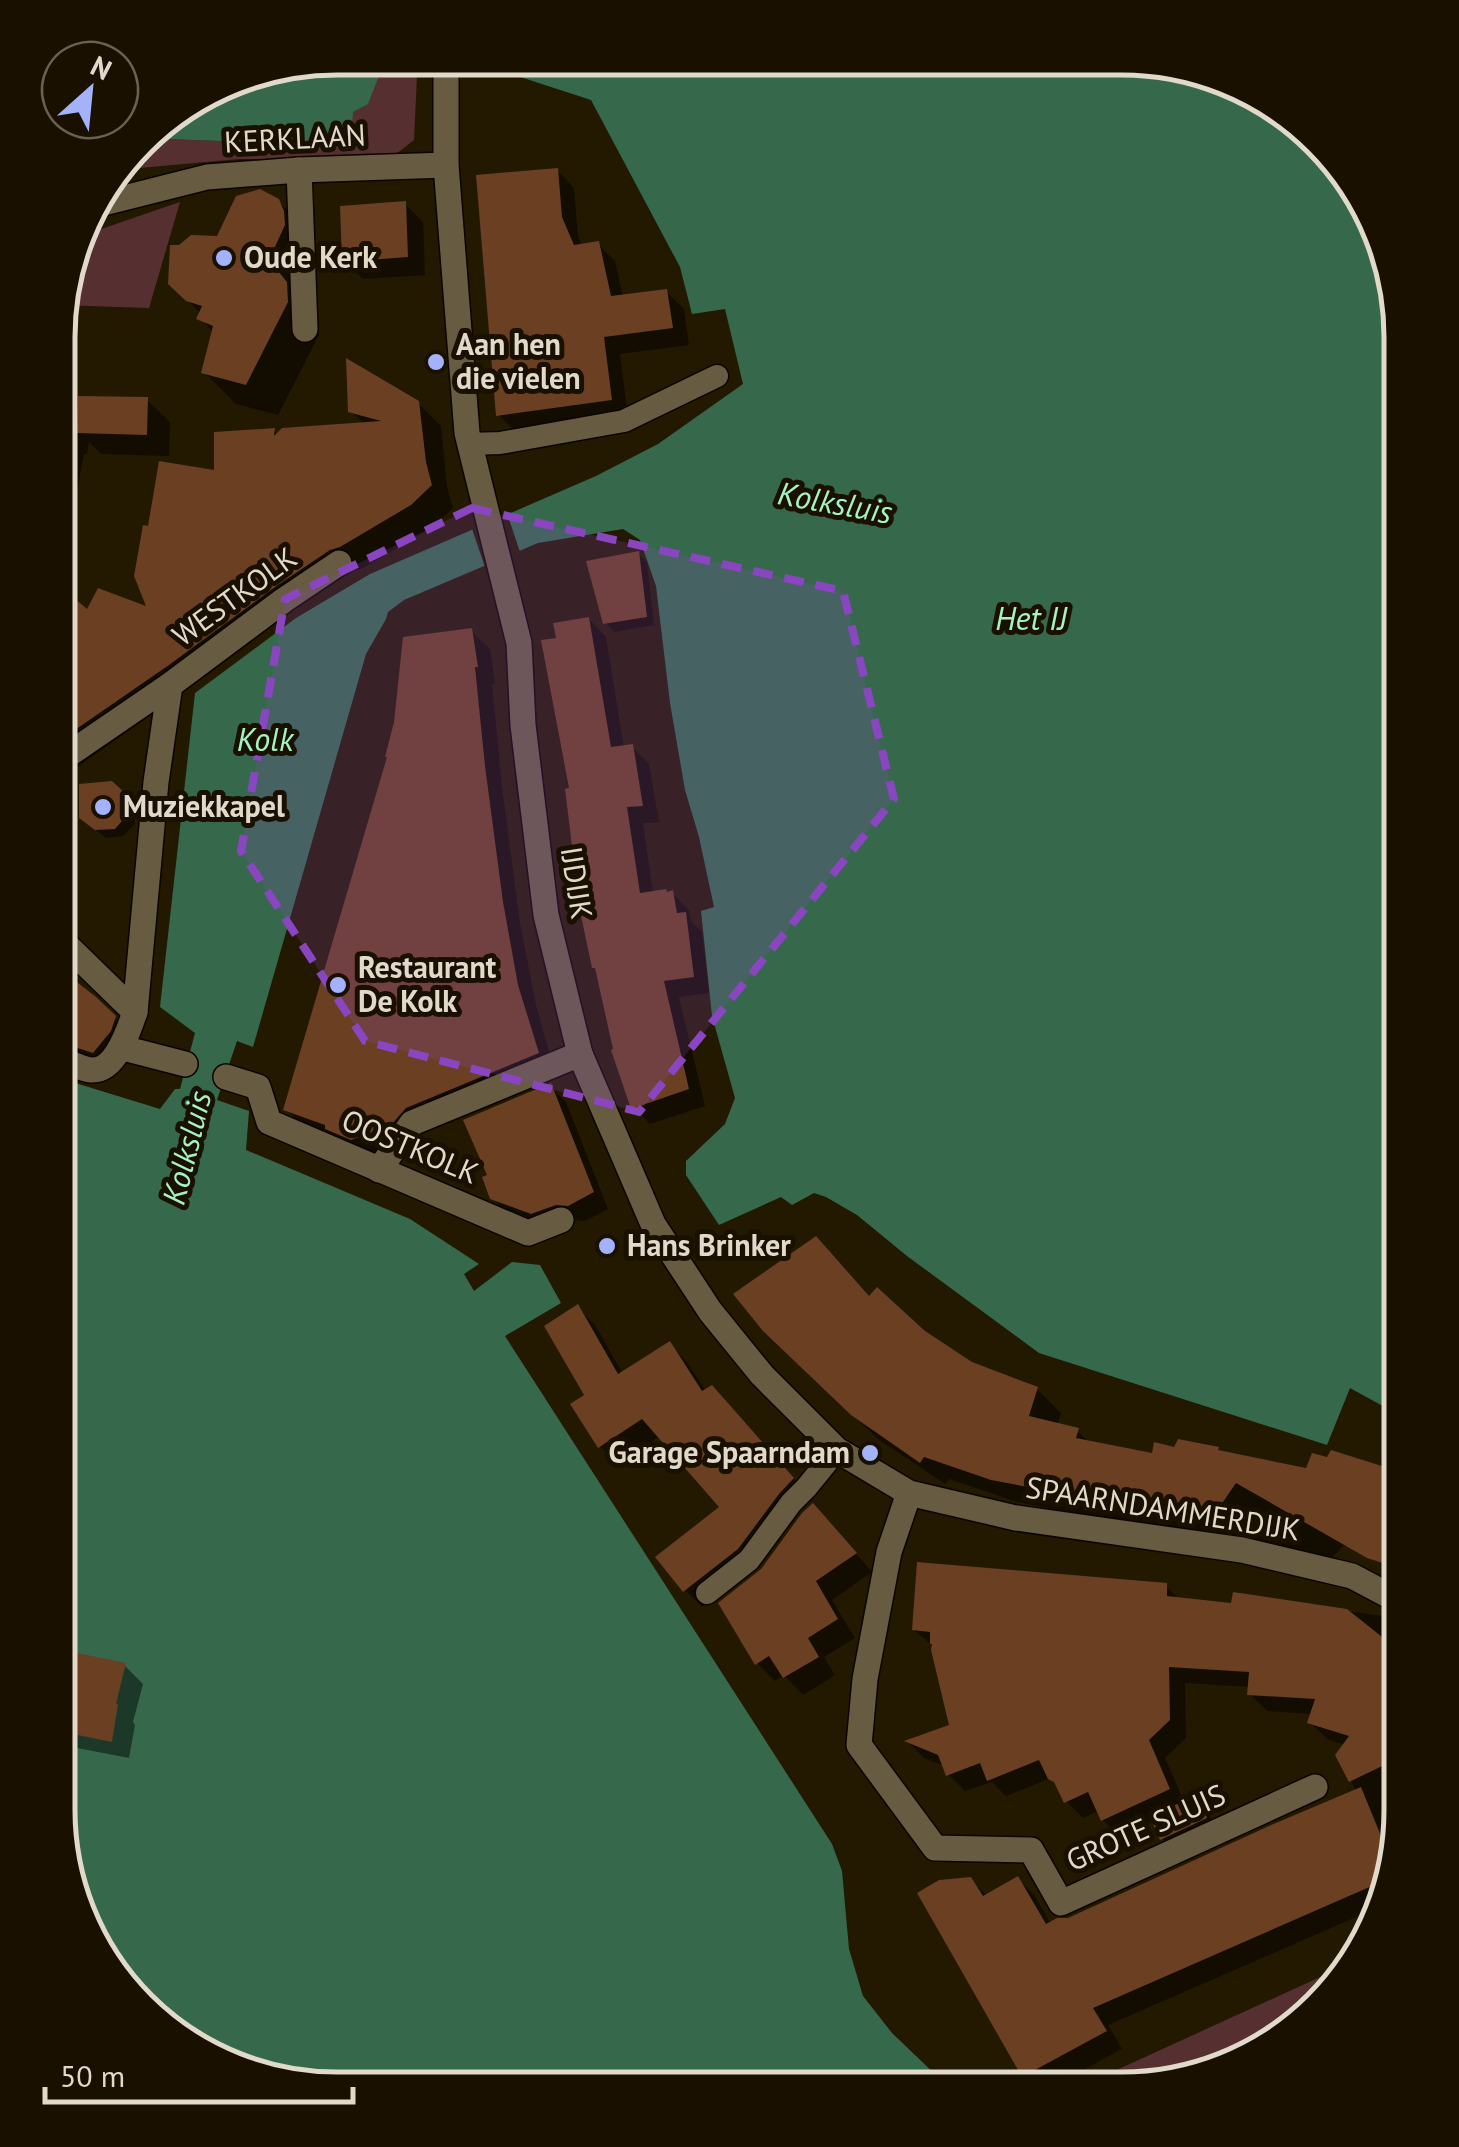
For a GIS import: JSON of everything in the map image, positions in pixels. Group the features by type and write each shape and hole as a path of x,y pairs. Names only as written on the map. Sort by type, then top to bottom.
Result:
{"street":[{"name":"IJDIJK","path":"446,75 446,165 469,444 519,643 523,724 546,914 580,1054 653,1224 710,1311 762,1375 837,1450 909,1493"},
{"name":"KERKLAAN","path":"114,201 207,177 446,165"},
{"path":"299,170 305,329"},
{"name":"WESTKOLK","path":"75,750 338,563"},
{"name":"WESTKOLK","path":"122,1048 135,1012 156,782 170,685"},
{"path":"75,954 135,1012"},
{"path":"75,1064 100,1068 122,1048 185,1064"},
{"path":"379,1170 412,1123 580,1054"},
{"name":"OOSTKOLK","path":"226,1078 258,1087 269,1122 379,1170 528,1233 561,1220"},
{"name":"SPAARNDAMMERDIJK","path":"909,1493 1016,1518 1242,1550 1352,1576 1383,1593"},
{"name":"GROTE SLUIS","path":"909,1493 890,1552 875,1625 859,1745 935,1848 1031,1850 1060,1902 1315,1788"}],"lane":[{"path":"469,444 500,443 624,421 716,376"},
{"path":"707,1593 749,1560 790,1503 837,1450"}],"highlighted area":[{"path":"472,508 843,591 894,799 639,1112 365,1041 241,851 285,599"}],"shaded area":[{"path":"378,75 417,75 414,140 391,158 239,159 136,168 165,139 267,143 368,103"},
{"path":"180,202 149,308 77,306 84,269 98,230"},
{"path":"1326,1974 1282,2018 1222,2052 1173,2067 1112,2072"}],"water":[{"path":"379,75 368,104 353,112 351,138 267,143 165,139 206,110 269,84 303,77"},
{"path":"514,75 1122,75 1190,84 1253,110 1282,129 1330,177 1364,237 1382,303 1383,1406 1350,1388 1327,1445 1039,1353 857,1215 826,1197 814,1193 792,1205 781,1197 719,1225 686,1175 686,1161 725,1124 735,1098 712,1016 701,911 714,907 685,790 656,586 640,540 623,529 538,543 404,600 388,612 366,654 253,1047 237,1041 217,1100 249,1111 246,1150 410,1219 479,1264 464,1274 474,1291 512,1262 540,1265 561,1303 505,1336 832,1844 842,1871 849,1949 863,1996 892,2033 933,2072 337,2072 269,2063 206,2037 152,1995 110,1941 89,1894 80,1861 75,1810 75,1083 160,1109 175,1089 180,1089 195,1033 160,1007 195,693 296,618 370,574 596,476 658,444 743,384 725,309 692,314 680,267 591,100"}],"pier":[{"path":"506,510 521,555 486,570 471,526"}],"building":[{"path":"558,168 562,217 574,245 599,241 611,296 667,289 673,328 604,337 612,400 496,416 476,175"},
{"name":"Oude Kerk","path":"260,189 279,199 284,211 285,225 269,260 287,282 288,302 246,385 201,373 213,326 196,319 202,306 186,301 168,284 170,245 179,245 191,235 217,236 236,196"},
{"path":"406,201 408,257 342,262 340,206"},
{"path":"346,358 419,401 432,485 411,505 330,550 275,587 75,730 75,599 87,609 98,588 146,606 134,576 143,525 148,526 159,461 214,470 214,432 275,428 274,436 282,428 381,421 348,412"},
{"path":"78,396 148,397 147,435 77,433"},
{"path":"639,551 647,617 603,624 586,561"},
{"path":"589,617 611,747 633,744 643,806 627,807 640,893 673,890 677,913 686,912 694,977 664,981 689,1089 631,1109 611,1050 580,911 565,789 569,788 541,640 556,638 553,623"},
{"path":"472,628 503,902 518,985 539,1053 406,1108 391,1125 351,1140 325,1129 325,1125 283,1110 387,757 403,637"},
{"name":"Muziekkapel","path":"112,781 126,794 127,815 115,829 95,830 79,818 79,784"},
{"path":"75,981 116,1016 111,1031 93,1053 75,1047"},
{"path":"551,1083 594,1192 568,1206 556,1205 531,1214 490,1199 482,1177 487,1175 463,1120"},
{"path":"816,1236 869,1296 877,1287 925,1331 972,1362 1038,1387 1029,1416 1079,1428 1076,1438 1152,1453 1154,1442 1174,1447 1178,1439 1306,1468 1312,1453 1327,1457 1331,1450 1383,1466 1383,1563 1367,1558 1236,1483 1210,1521 991,1480 924,1457 920,1463 851,1415 763,1331 733,1294"},
{"path":"578,1304 618,1374 670,1341 702,1391 712,1385 794,1478 738,1549 683,1592 655,1557 719,1507 642,1419 598,1448 570,1404 584,1395 544,1326"},
{"path":"813,1503 857,1553 816,1581 838,1619 808,1638 819,1657 783,1678 769,1656 755,1665 718,1603 761,1569"},
{"path":"917,1562 1167,1583 1167,1596 1231,1603 1233,1592 1347,1609 1383,1638 1383,1766 1349,1782 1335,1755 1349,1736 1307,1723 1315,1699 1247,1695 1249,1672 1169,1667 1170,1720 1149,1740 1170,1789 1101,1821 1088,1792 1064,1803 1039,1760 987,1781 980,1763 946,1776 938,1755 904,1741 949,1725 930,1632 912,1630"},
{"path":"77,1653 126,1663 112,1742 75,1734"},
{"path":"1361,1787 1382,1839 1372,1886 1093,2008 1107,2031 1031,2072 1019,2072 917,1893 939,1880 971,1877 983,1896 1018,1876 1046,1924 1068,1918"},
{"path":"1198,1796 1207,1818 1160,1840 1149,1815"}],"place":[{"name":"Oude Kerk","path":"224,258"},
{"name":"Aan hen die vielen","path":"436,362"},
{"name":"Muziekkapel","path":"103,807"},
{"name":"Restaurant De Kolk","path":"338,985"},
{"name":"Hans Brinker","path":"607,1246"},
{"name":"Garage Spaarndam","path":"870,1453"}],"water label":[{"name":"Kolksluis","path":"835,503"},
{"name":"Het IJ","path":"1031,619"},
{"name":"Kolk","path":"265,740"},
{"name":"Kolksluis","path":"187,1148"}]}
